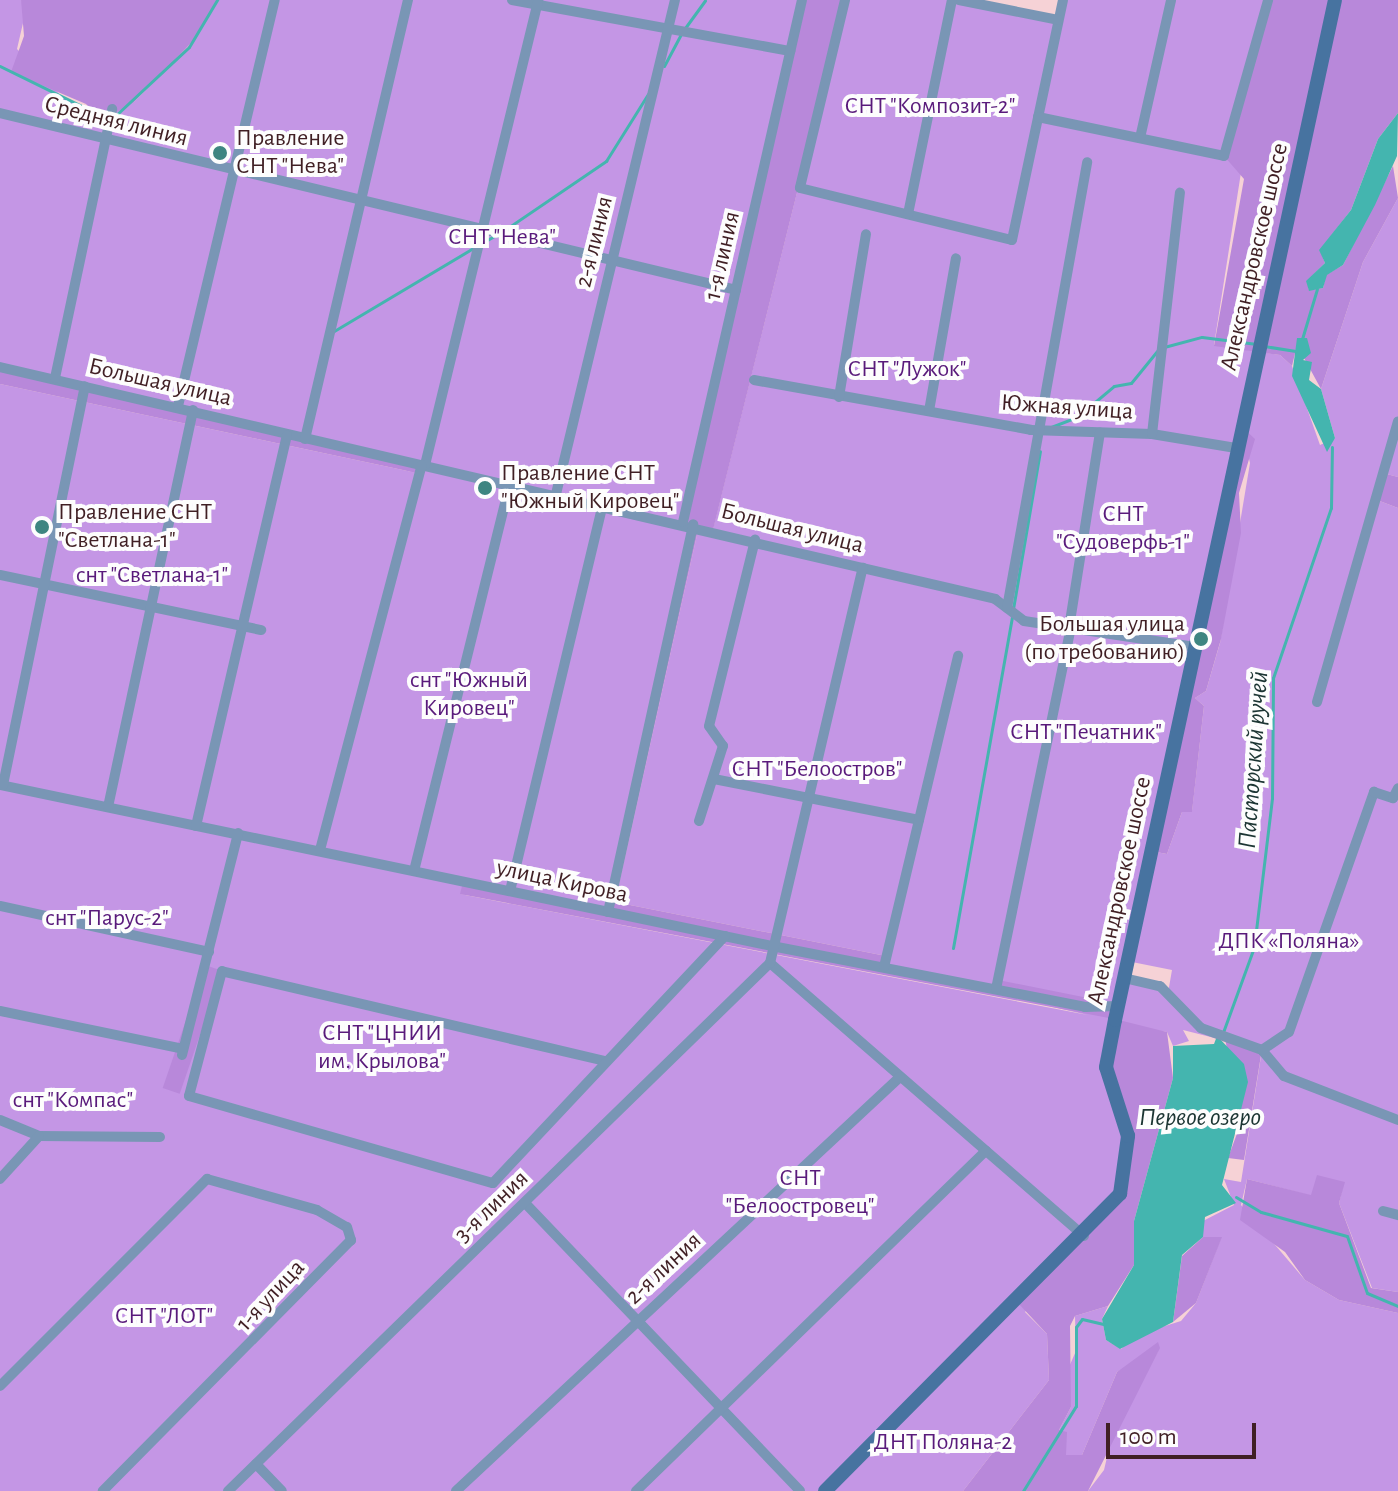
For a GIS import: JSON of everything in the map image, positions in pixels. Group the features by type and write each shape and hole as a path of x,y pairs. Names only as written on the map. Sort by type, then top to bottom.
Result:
{"street":[{"path":"178,406 275,0"},
{"path":"305,439 408,0"},
{"path":"512,0 538,2 790,51"},
{"name":"2-я линия","path":"556,494 610,262 673,27 675,0"},
{"name":"1-я линия","path":"608,912 736,290 802,0"},
{"path":"845,0 800,188 1012,240 1063,0"},
{"path":"908,214 952,0"},
{"path":"961,0 1058,20"},
{"path":"1140,138 1171,0"},
{"path":"1038,117 1224,156 1268,0"},
{"name":"Александровское шоссе","path":"825,1491 1084,1236 1120,1194 1126,1169 1128,1136 1106,1067 1258,343 1335,0"},
{"path":"320,850 424,465 538,2"},
{"name":"Средняя линия","path":"0,113 104,142 736,290"},
{"path":"55,378 110,115"},
{"path":"1087,162 1036,428 1007,606 1019,617 1195,647"},
{"path":"1152,434 1180,193"},
{"path":"839,397 866,234"},
{"path":"929,411 956,258"},
{"name":"Большая улица","path":"0,367 178,406 287,435 688,523 995,599 1007,606"},
{"name":"Южная улица","path":"754,380 839,397 1036,428 1152,434 1236,448"},
{"path":"2,785 85,386"},
{"path":"108,807 148,608 193,410"},
{"path":"1317,702 1398,421"},
{"path":"996,989 1070,628 1100,432"},
{"path":"196,826 287,435"},
{"path":"1384,472 1398,476"},
{"path":"414,871 510,484"},
{"path":"510,891 603,504"},
{"path":"699,821 723,746 709,726 755,540"},
{"name":"3-я линия","path":"228,1491 770,963 777,947 863,568"},
{"path":"0,575 261,630"},
{"path":"884,967 958,656"},
{"path":"714,779 919,820"},
{"name":"улица Кирова","path":"2,785 777,947 1085,1007 1117,1006"},
{"path":"1262,1050 1289,1032 1374,792 1396,795"},
{"path":"0,1011 182,1052 238,833"},
{"path":"0,906 209,952"},
{"path":"605,1061 222,971 189,1096 493,1183 725,936"},
{"path":"770,963 1084,1236"},
{"path":"1124,978 1160,986 1221,1038 1262,1050 1284,1076 1398,1120"},
{"name":"2-я линия","path":"456,1491 900,1077"},
{"path":"0,1120 39,1136 160,1137"},
{"path":"0,1179 39,1136"},
{"path":"636,1491 986,1151"},
{"name":"1-я улица","path":"0,1386 207,1179 317,1210 347,1227 351,1240 103,1491"},
{"path":"525,1203 800,1491"},
{"path":"1383,1211 1398,1215"},
{"path":"256,1464 282,1491"}],"green space":[{"path":"0,0 21,0 26,10 17,49 63,98 94,110 134,102 195,40 217,0 802,0 682,522 509,492 692,531 606,912 460,894 1088,1015 884,968 886,956 615,902 699,526 713,529 845,0 961,0 1057,20 1063,0 1268,0 1214,345 1280,355 1292,366 1320,445 1335,438 1321,389 1363,262 1398,198 1398,477 1383,473 1377,500 1398,508 1398,1292 1372,1288 1339,1203 1344,1182 1312,1196 1247,1179 1241,1205 1305,1280 1339,1300 1398,1313 1398,1491 1088,1491 1104,1470 1112,1436 1158,1351 1117,1372 1082,1455 1066,1455 1059,1430 1071,1407 1065,1376 1076,1351 1075,1316 1108,1306 1102,1319 1106,1340 1121,1349 1136,1335 1181,1321 1196,1303 1221,1238 1203,1237 1201,1222 1234,1205 1224,1179 1241,1182 1262,1050 1183,1030 1189,1041 1173,1046 1167,1032 1154,1030 1120,1194 1025,1312 1047,1334 1049,1380 963,1491 0,1491 0,384 417,473 0,367","holes":["1241,426 1250,463 1220,643 1206,691 1195,698 1204,706 1192,811 1182,812 1167,854 1151,851","1127,961 1172,970 1168,993 1124,979"]}],"shaded area":[{"path":"21,0 217,0 195,39 134,102 101,121 86,104 11,72 24,36"},
{"path":"802,0 845,0 713,530 699,526 615,902 886,956 884,968 995,990 998,980 1118,1004 1115,1019 1167,1032 1173,1078 1134,1221 1134,1265 1108,1306 1075,1316 1070,1326 1071,1407 1059,1430 1067,1432 1066,1455 1082,1455 1117,1372 1158,1342 1160,1348 1088,1491 963,1491 1049,1380 1047,1334 1017,1302 1120,1193 1127,1135 1106,1067 1114,1019 460,894 463,882 606,912 691,532 508,492 512,485 682,521"},
{"path":"1268,0 1398,0 1398,113 1378,139 1351,210 1320,250 1325,263 1307,281 1309,290 1323,288 1326,275 1343,265 1393,166 1398,198 1363,262 1321,389 1297,345 1292,366 1280,355 1214,346 1244,179 1224,156"},
{"path":"0,367 420,464 417,473 0,384"},
{"path":"1240,425 1255,439 1239,493 1241,533 1221,639 1206,691 1195,698 1204,706 1192,812 1182,812 1167,854 1151,851"},
{"path":"1383,473 1398,477 1398,508 1377,500"},
{"path":"205,965 222,971 180,1094 163,1088"},
{"path":"1225,1039 1262,1049 1244,1160 1228,1158 1242,1120"},
{"path":"1317,1175 1345,1182 1339,1203 1371,1288 1398,1292 1398,1313 1339,1300 1305,1280 1285,1252 1240,1220 1247,1179 1311,1195"},
{"path":"1203,1237 1222,1237 1196,1303 1173,1322 1182,1256"}],"water":[{"path":"1398,113 1397,156 1375,205 1343,265 1327,275 1323,288 1309,291 1306,281 1325,263 1319,250 1351,210 1378,139"},
{"path":"1297,338 1307,338 1311,353 1303,360 1312,362 1309,380 1321,389 1335,438 1327,452 1292,376"},
{"name":"Первое озеро","path":"1217,1036 1244,1064 1248,1082 1222,1185 1236,1203 1205,1217 1203,1237 1182,1255 1173,1322 1120,1349 1106,1340 1102,1319 1134,1265 1134,1221 1173,1078 1173,1046 1214,1044"}],"waterway":[{"path":"115,116 189,47 217,0"},
{"path":"685,28 705,0"},
{"path":"664,66 681,34"},
{"path":"0,66 108,119"},
{"path":"503,231 606,161 648,94"},
{"path":"482,243 496,235"},
{"path":"334,331 475,247"},
{"name":"Пасторский ручей","path":"1302,339 1317,289"},
{"path":"1164,347 1202,337 1257,344"},
{"path":"1264,346 1296,351"},
{"path":"1051,427 1077,417 1114,386 1131,383 1157,351"},
{"name":"Пасторский ручей","path":"1222,1035 1254,947 1272,798 1273,678 1331,508 1332,447"},
{"path":"1013,609 1040,451"},
{"path":"953,948 1012,617"},
{"path":"1236,1197 1261,1212 1347,1236 1367,1293 1398,1306"},
{"name":"Пасторский ручей","path":"1023,1491 1076,1406 1076,1327 1082,1319 1104,1324"}],"place":[{"name":"Правление СНТ \"Нева\"","path":"220,153"},
{"name":"Правление СНТ \"Южный Кировец\"","path":"485,488"},
{"name":"Правление СНТ \"Светлана-1\"","path":"42,527"},
{"name":"Большая улица (по требованию)","path":"1201,639"}],"park label":[{"name":"СНТ \"Композит-2\"","path":"930,107"},
{"name":"СНТ \"Нева\"","path":"502,238"},
{"name":"СНТ \"Лужок\"","path":"907,370"},
{"name":"СНТ \"Судоверфь-1\"","path":"1123,529"},
{"name":"снт \"Светлана-1\"","path":"152,576"},
{"name":"снт \"Южный Кировец\"","path":"469,695"},
{"name":"СНТ \"Печатник\"","path":"1086,733"},
{"name":"СНТ \"Белоостров\"","path":"817,770"},
{"name":"снт \"Парус-2\"","path":"107,919"},
{"name":"ДПК «Поляна»","path":"1289,942"},
{"name":"СНТ \"ЦНИИ им. Крылова\"","path":"382,1048"},
{"name":"снт \"Компас\"","path":"73,1101"},
{"name":"СНТ \"Белоостровец\"","path":"800,1193"},
{"name":"СНТ \"ЛОТ\"","path":"164,1317"},
{"name":"ДНТ Поляна-2","path":"943,1443"}]}
